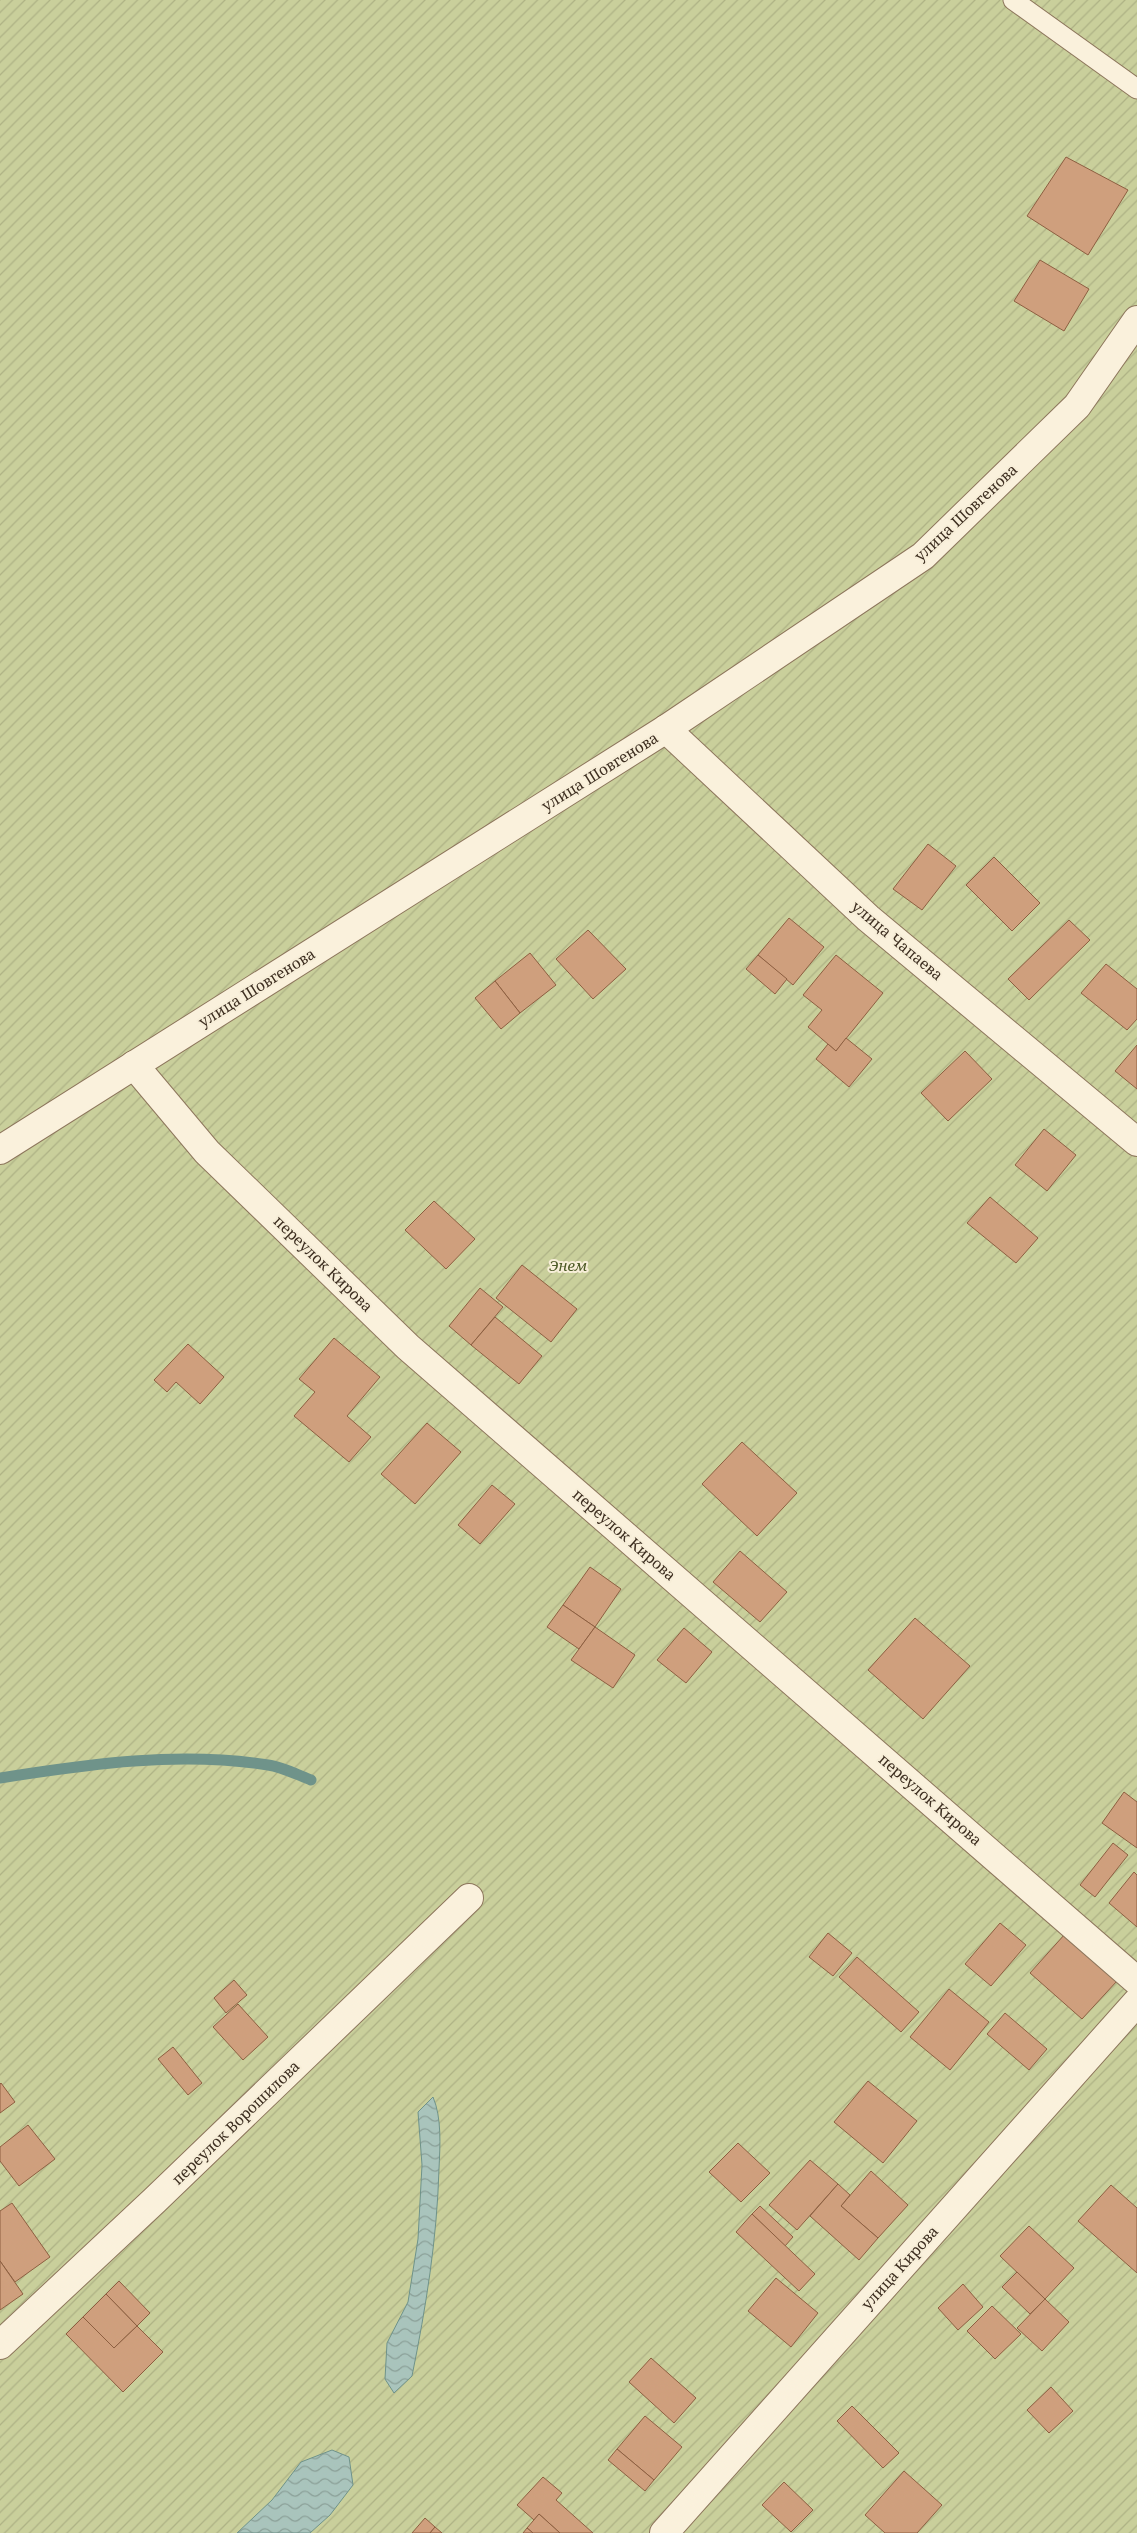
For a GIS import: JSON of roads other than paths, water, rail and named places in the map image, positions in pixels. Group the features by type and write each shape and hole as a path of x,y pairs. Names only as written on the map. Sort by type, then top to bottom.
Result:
{"street":[{"name":"улица Шовгенова","path":"0,1150 666,730 924,556 1077,406 1137,320"},
{"name":"улица Чапаева","path":"666,730 868,918 1137,1142"},
{"name":"переулок Кирова","path":"134,1065 207,1152 408,1347 1137,1981"},
{"name":"переулок Ворошилова","path":"0,2345 163,2194 470,1898"},
{"name":"улица Кирова","path":"664,2533 1137,2002"}],"lane":[{"path":"1013,0 1137,89"}],"water":[{"path":"433,2097 438,2114 440,2142 438,2195 430,2273 412,2376 394,2393 385,2379 387,2343 408,2302 418,2239 422,2165 418,2112"},
{"path":"332,2450 349,2457 353,2485 330,2515 310,2533 237,2533 272,2500 301,2462"}],"waterway":[{"path":"0,1778 100,1764 168,1759 201,1759 268,1765 311,1780"}],"park label":[{"name":"Энем","path":"568,1266"}]}
